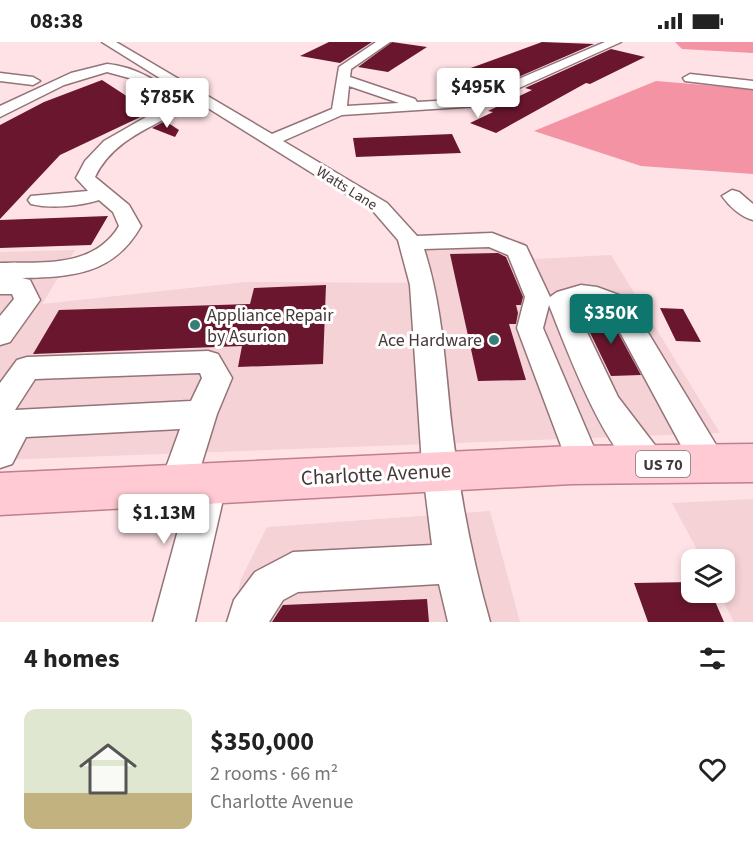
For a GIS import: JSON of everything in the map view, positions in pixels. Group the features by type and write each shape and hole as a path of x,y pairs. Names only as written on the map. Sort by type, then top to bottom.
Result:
{"main road":[{"name":"Charlotte Avenue","path":"0,494 584,464 753,464"}],"street":[{"path":"339,111 345,67 384,42"},
{"path":"342,79 423,107 474,103 615,42"},
{"name":"Watts Lane","path":"105,47 380,207 410,243 423,289 439,471 453,564 469,622"},
{"path":"8,92 75,62"},
{"path":"0,112 79,74 107,69 120,69 175,104 171,110 105,146 90,165 85,178 101,194 122,209 130,226 125,238 114,252 70,268 0,271"},
{"path":"0,77 33,81"},
{"path":"690,78 753,85"},
{"path":"353,126 404,118 423,107"},
{"path":"270,141 339,111 404,118"},
{"path":"38,200 81,199 101,194"},
{"path":"732,196 753,214"},
{"path":"410,243 492,240 518,251 538,297 530,328 584,464"},
{"path":"0,286 21,286 27,300 0,335"},
{"path":"649,464 606,406 560,302 565,297 596,294 618,303 709,464"},
{"path":"0,453 6,418 27,368 208,362 217,378 201,414 194,483 174,622"},
{"path":"6,418 201,414"},
{"path":"248,622 249,615 269,586 293,572 453,564"}],"shaded area":[{"path":"675,42 753,42 753,53 682,49"},
{"path":"656,81 753,89 753,174 641,166 534,131"},
{"path":"481,231 524,242 535,259 611,255 720,433 0,460 0,252 75,250 42,304 245,282 432,283 422,237"},
{"path":"753,499 753,622 734,622 724,603 735,603 735,549 697,549 672,503"},
{"path":"490,511 520,622 232,622 241,579 267,527"}],"building":[{"path":"329,42 372,42 340,63 300,56"},
{"path":"392,42 427,47 388,72 358,67"},
{"path":"542,42 594,44 507,82 468,69"},
{"path":"611,49 645,57 590,84 586,83 496,133 470,123 493,112 488,111 532,90 525,88"},
{"path":"102,80 151,112 60,155 0,219 0,125 44,102"},
{"path":"165,121 179,130 175,137 152,128"},
{"path":"452,134 461,153 356,157 353,138"},
{"path":"108,216 91,245 0,248 0,220"},
{"path":"498,253 506,257 523,297 521,305 516,305 518,313 516,324 509,324 526,380 478,381 450,254"},
{"path":"326,285 323,364 238,367 242,346 33,354 59,310 250,304 254,288"},
{"path":"660,308 683,309 701,342 676,341"},
{"path":"581,314 608,314 641,375 611,376"},
{"path":"681,582 681,603 716,603 724,622 648,622 634,583"},
{"path":"427,599 429,622 272,622 283,605"}],"place":[{"name":"Appliance Repair by Asurion","path":"195,325"},
{"name":"Ace Hardware","path":"494,340"}]}
